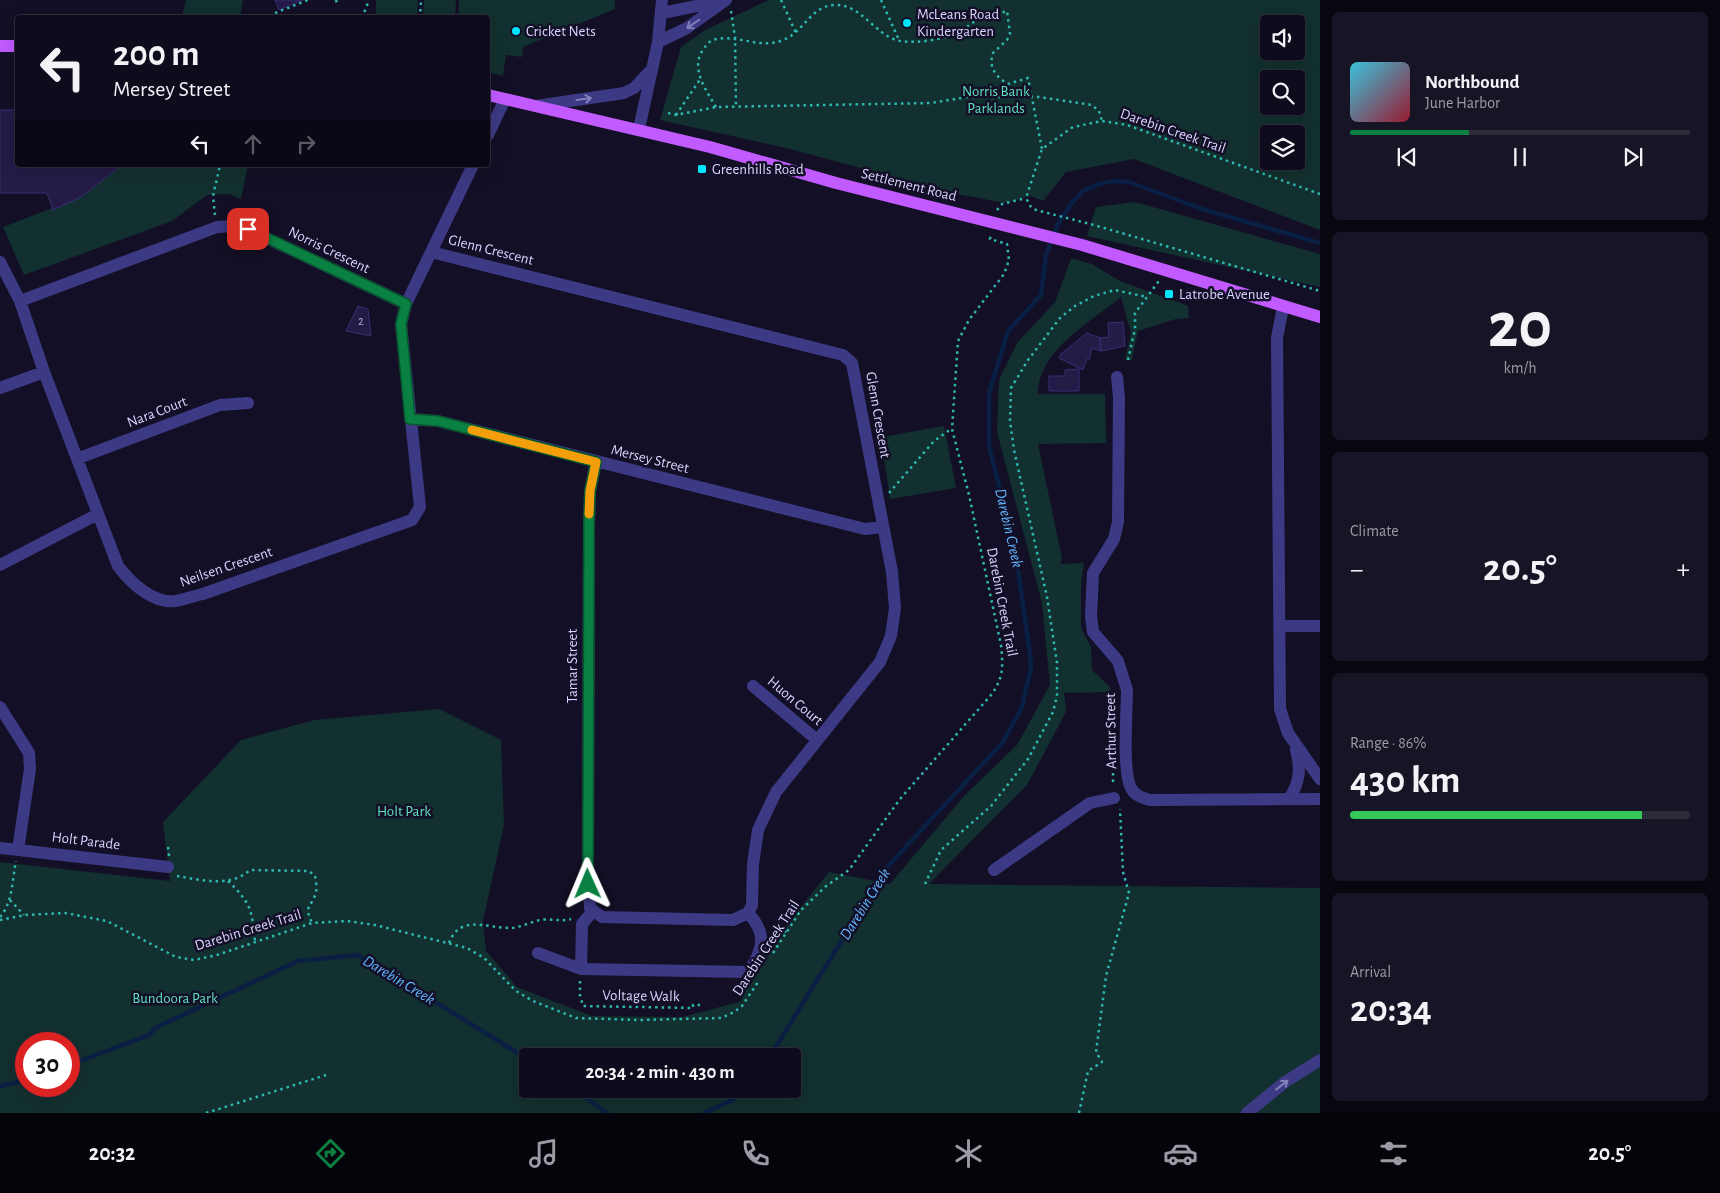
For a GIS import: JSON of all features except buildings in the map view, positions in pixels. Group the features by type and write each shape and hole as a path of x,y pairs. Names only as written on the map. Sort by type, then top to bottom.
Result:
{"main road":[{"path":"0,46 15,46"},
{"name":"Settlement Road","path":"490,95 639,129 994,224 1082,245 1166,272 1320,317"}],"street":[{"path":"639,129 658,42 662,6 727,2"},
{"path":"658,42 687,28 727,2"},
{"path":"536,106 624,93 634,88 652,68"},
{"path":"490,131 505,99"},
{"path":"406,304 472,167"},
{"name":"Norris Crescent","path":"20,301 217,227 235,226 248,229 406,304"},
{"name":"Glenn Crescent","path":"431,252 843,355 852,364 892,572 895,608 891,636 880,662 776,792 758,830 753,864 752,904 748,913"},
{"path":"0,262 20,301"},
{"name":"Neilsen Crescent","path":"20,301 44,372 79,458 118,566 131,582 148,594 174,601 203,594 412,520 420,507 401,324 406,304"},
{"path":"1283,307 1277,338 1280,709 1284,726 1320,779"},
{"path":"0,388 44,372"},
{"name":"Arthur Street","path":"1117,377 1119,398 1117,409 1118,522 1114,539 1093,573 1091,616 1097,639 1118,660 1125,677 1127,690 1127,774 1131,788 1141,797 1150,800 1320,799"},
{"name":"Nara Court","path":"79,458 220,406 248,403"},
{"name":"Mersey Street","path":"410,419 438,421 865,529 882,527"},
{"name":"Tamar Street","path":"593,912 588,896 589,523 590,491 596,462"},
{"path":"0,565 98,514"},
{"path":"1280,626 1320,626"},
{"name":"Huon Court","path":"752,686 817,740"},
{"path":"0,707 29,753 30,769 18,850"},
{"path":"1289,799 1297,787 1300,772 1294,743"},
{"path":"994,870 1090,803 1114,798"},
{"name":"Holt Parade","path":"0,848 169,866"},
{"path":"538,953 581,969 748,972 754,962 762,937 759,924 748,913 733,920 602,916 593,912 582,924 581,969"},
{"path":"1247,1113 1285,1082 1320,1060"}],"path":[{"path":"275,14 308,0"},
{"path":"336,0 337,4"},
{"path":"363,15 369,0"},
{"path":"420,15 421,0"},
{"path":"781,0 797,33"},
{"path":"881,0 899,41"},
{"path":"727,2 735,37 736,108"},
{"path":"716,107 701,78 699,54 704,46 712,40 735,37 756,44 781,41 797,33 815,12 834,5 844,6 854,11 879,30 899,41 932,39 962,31 980,18 1007,11 1010,34 1007,40 993,53 992,66 995,73 1008,84 1028,78 1042,149 1026,198 1031,207 1036,210 1320,290"},
{"path":"676,115 701,78"},
{"path":"668,113 676,115 716,107 931,103 967,97 1031,98 1092,105 1099,111 1102,120"},
{"name":"Darebin Creek Trail","path":"1042,149 1072,127 1102,120 1127,125 1320,194"},
{"path":"217,227 213,196 220,167"},
{"path":"994,224 997,211 1002,204 1026,198"},
{"name":"Darebin Creek Trail","path":"769,960 802,910 815,896 849,870 900,799 979,709 1001,680 1003,664 1001,645 969,495 952,429 958,341 969,320 1004,274 1009,260 1007,244 990,239 994,224"},
{"path":"1128,360 1135,329 1135,313 1166,272"},
{"path":"925,884 940,850 991,806 1028,759 1053,712 1057,696 1057,663 1047,597 1014,450 1010,421 1011,388 1028,360 1060,318 1075,306 1094,296 1115,290 1147,297"},
{"path":"877,500 889,493 934,441 952,429"},
{"path":"1079,1113 1088,1071 1102,1062 1096,1052 1106,976 1129,893 1123,872 1122,815 1114,798 1113,764"},
{"path":"168,847 169,866 208,881 228,882 242,878 250,870 309,871 315,876 316,884 316,892 308,905 307,912 312,923"},
{"path":"0,918 7,910 10,900 18,850"},
{"path":"228,882 241,894 252,912 255,941"},
{"path":"10,900 25,915"},
{"name":"Darebin Creek Trail","path":"0,918 65,913 107,921 176,957 194,960 312,923 347,921 375,925 467,948 484,958 516,991 533,1002 576,1018 640,1020 721,1018 742,1006 761,976"},
{"path":"449,943 452,935 463,926 472,924 511,928 542,920 570,919 577,915"},
{"path":"768,923 786,932"},
{"name":"Voltage Walk","path":"581,969 580,995 583,1006 693,1008 693,1005 702,1005"},
{"path":"206,1113 326,1075"}],"green space":[{"path":"186,0 243,0 240,15 182,15"},
{"path":"376,0 418,0 417,15 376,15"},
{"path":"424,0 456,0 455,15 423,15"},
{"path":"459,0 615,0 615,9 523,47 522,57 506,55 503,76 490,73 490,15 458,15"},
{"name":"Norris Bank Parklands","path":"769,0 1320,0 1320,230 1134,159 1066,172 1043,201 1031,196 1005,203 962,195 786,148 660,120 681,47 705,30"},
{"path":"119,167 248,167 241,199 229,194 207,195 172,221 24,275 3,227 81,197"},
{"path":"1135,202 1320,254 1320,287 1087,236 1096,207"},
{"name":"Bundoora Park","path":"1071,258 1092,264 1120,281 1188,306 1189,318 1176,319 1138,331 1132,360 1125,360 1131,333 1121,297 1068,338 1047,364 1041,378 1038,394 1105,394 1106,443 1038,444 1062,558 1060,564 1084,563 1081,585 1081,628 1091,647 1092,670 1110,687 1110,692 1064,693 1066,712 1027,785 929,884 1320,888 1320,1113 0,1113 0,862 170,881 163,822 241,740 314,720 439,709 501,740 504,825 483,921 486,951 517,987 592,1016 683,1017 742,1001 743,988 779,934 829,872 890,884 964,796 1017,745 1050,685 1042,603 997,432 999,380 1017,343 1055,302"},
{"path":"944,426 956,488 890,499 881,437"}],"waterway":[{"name":"Darebin Creek","path":"775,1048 888,866 1003,742 1022,707 1031,667 1030,654 1015,548 989,446 989,393 1008,331 1041,295 1046,255 1058,224 1072,203 1083,191 1099,184 1113,181 1129,182 1202,209 1320,243"},
{"name":"Darebin Creek","path":"80,1061 149,1035 155,1028 298,961 358,955 519,1053"},
{"name":"Darebin Creek","path":"0,1086 15,1083"},
{"name":"Darebin Creek","path":"586,1098 607,1113"},
{"name":"Darebin Creek","path":"704,1113 735,1098"}],"slow traffic":[{"path":"472,430 596,462 590,491 589,514"}],"place":[{"name":"McLeans Road Kindergarten","path":"907,23"},
{"name":"Cricket Nets","path":"516,31"},
{"name":"Greenhills Road","path":"702,169"},
{"name":"Latrobe Avenue","path":"1169,294"}],"route":[{"path":"248,229 406,304 401,324 410,419 438,421 596,462 590,491 589,523 588,884"}],"park label":[{"name":"Holt Park","path":"404,811"}]}
